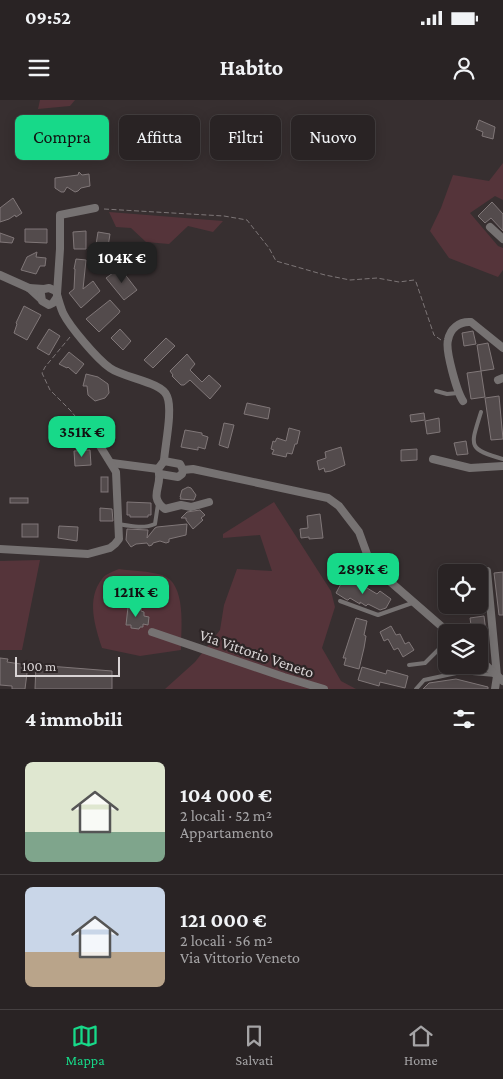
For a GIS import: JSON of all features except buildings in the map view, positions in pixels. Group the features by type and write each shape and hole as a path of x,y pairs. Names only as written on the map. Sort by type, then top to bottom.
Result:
{"street":[{"path":"51,304 55,301 57,295 60,214 95,208"},
{"path":"490,227 503,239"},
{"path":"0,275 29,288 44,303 51,304 64,313"},
{"path":"41,299 41,294 58,280"},
{"path":"29,288 54,290 64,313 76,331 109,367 126,376 155,386 166,393 169,410 164,461 159,472 156,499 158,504 166,509 181,505 191,507 210,502"},
{"path":"463,401 458,393 447,341 452,329 470,322 503,348"},
{"path":"0,549 88,554 104,550 115,544 119,539 116,472 100,446"},
{"path":"433,459 470,468 503,466"},
{"path":"164,461 180,464 183,470"},
{"path":"112,463 159,472 178,478 183,470"},
{"path":"183,470 193,468 328,498 339,506 359,532 371,565 439,624"},
{"path":"488,579 500,678 495,689"},
{"name":"Via Vittorio Veneto","path":"152,632 284,678 324,689"},
{"path":"488,667 500,678"}],"lane":[{"path":"436,391 447,394 458,393"},
{"path":"481,412 474,436 474,445 478,451 503,459"},
{"path":"118,524 151,526 155,524 158,504"},
{"path":"340,601 378,615 415,602"},
{"path":"409,665 425,662 438,650"},
{"path":"416,689 424,680 461,672 500,678"}],"path":[{"path":"95,208 224,216 247,220 269,248 276,261 350,280 377,278 399,282 414,280 434,335 440,340 447,341"},
{"path":"76,331 42,373 50,390 70,410 100,446"}],"shaded area":[{"path":"40,100 75,100 70,106 38,109"},
{"path":"503,163 503,200 495,196 470,213 498,246 503,248 503,270 498,277 449,258 430,231 453,175 489,181"},
{"path":"109,212 223,221 213,232 188,226 169,244 146,242 131,228 116,227"},
{"path":"274,502 331,591 335,607 322,648 341,681 356,689 165,689 195,662 220,630 224,605 237,569 272,571 260,535 223,538 223,534"},
{"path":"40,560 22,650 0,650 0,561"},
{"path":"119,569 162,575 176,587 182,619 181,650 140,656 102,648 93,613 94,595 103,577"}]}
